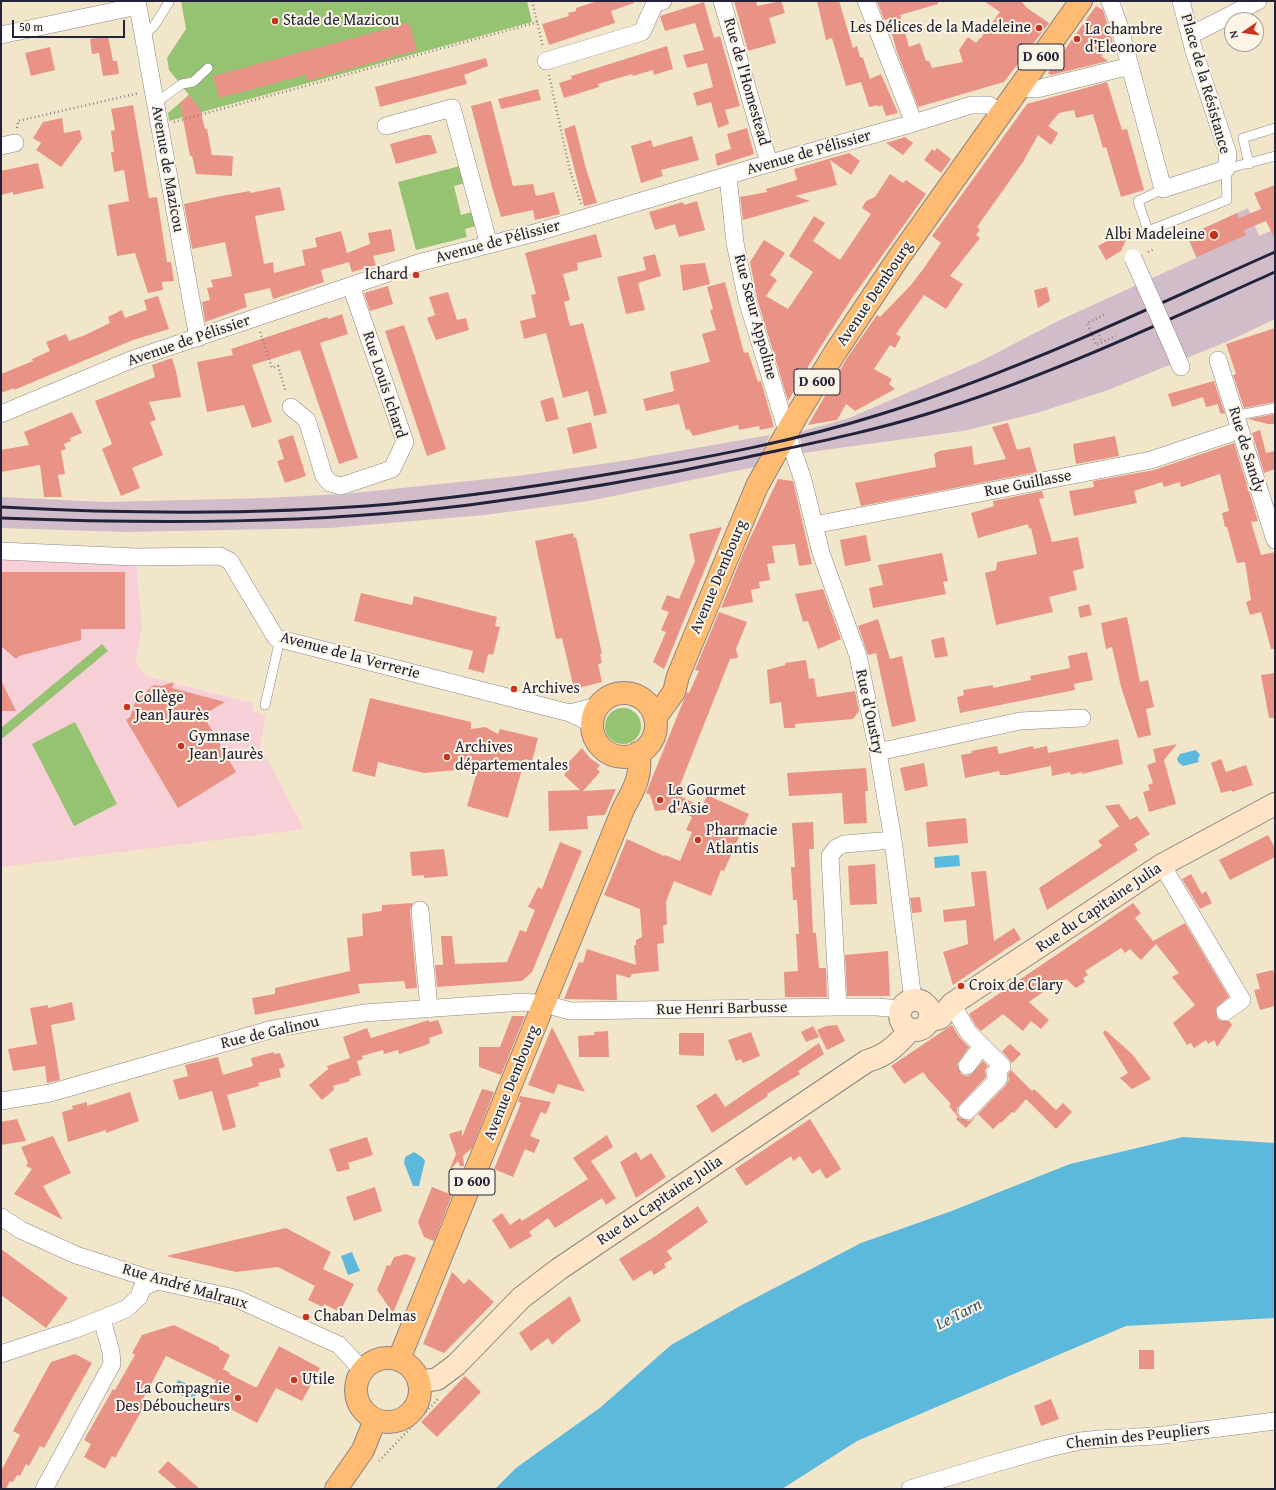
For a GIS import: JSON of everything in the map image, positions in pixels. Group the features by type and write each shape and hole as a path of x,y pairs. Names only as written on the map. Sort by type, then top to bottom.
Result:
{"main road":[{"name":"Avenue Dembourg","path":"655,718 674,692 678,676 757,486 787,432 836,351 894,264 1081,1"},
{"name":"Avenue Dembourg","path":"641,698 662,692 678,676"},
{"path":"629,693 641,698 650,706 655,718 654,733 648,745 638,754 626,757 615,756 606,751 597,742 592,728 593,716 597,706 606,698 617,694 629,693"},
{"name":"Avenue Dembourg","path":"399,1359 545,1004 624,807 636,789 640,763 638,754"},
{"name":"Avenue Dembourg","path":"615,756 626,777 624,807"},
{"path":"389,1357 399,1359 408,1364 415,1372 419,1382 420,1392 418,1402 405,1417 395,1421 385,1422 375,1420 363,1411 356,1398 355,1388 357,1378 362,1370 379,1358 389,1357"},
{"path":"336,1489 362,1450 375,1420"}],"street":[{"path":"546,62 642,32 655,3 663,1"},
{"name":"Rue de l'Homestead","path":"722,1 769,163"},
{"path":"866,1 914,123"},
{"path":"1110,1 1119,25 1163,189"},
{"name":"Place de la Résistance","path":"1163,189 1226,169 1228,154 1194,51 1191,35 1180,1"},
{"path":"1191,35 1258,1"},
{"path":"1,35 137,3"},
{"name":"Avenue de Mazicou","path":"137,3 198,338"},
{"path":"1020,88 1037,89 1130,66"},
{"name":"Avenue de Pélissier","path":"1,414 133,359 418,263 586,218 769,163 914,123 970,105 989,105 1001,114"},
{"path":"386,126 452,108 489,245"},
{"name":"Rue Sœur Appoline","path":"728,176 735,243 747,300 787,432"},
{"path":"1133,258 1181,367"},
{"name":"Rue Louis Ichard","path":"291,407 306,420 324,476 330,483 341,486 392,468 405,442 351,286"},
{"name":"Rue de Sandy","path":"1218,360 1242,422 1275,540"},
{"name":"Rue Guillasse","path":"814,525 1151,460 1242,422"},
{"name":"Rue d'Oustry","path":"787,432 803,480 821,553 858,656 878,752 892,840 914,1015"},
{"name":"Avenue de la Verrerie","path":"1,551 135,557 220,556 230,561 276,638 570,712 585,720 592,728"},
{"name":"Avenue de la Verrerie","path":"570,712 597,706"},
{"path":"878,752 1020,721 1082,718"},
{"name":"Rue du Capitaine Julia","path":"419,1382 437,1379 456,1365 521,1298 558,1269 867,1061 881,1057 896,1046 914,1015 940,1018 952,1004 1162,865 1275,804"},
{"path":"838,1007 830,856 836,848 844,844 892,840"},
{"path":"1162,865 1242,1000 1225,1012"},
{"path":"420,910 429,1009"},
{"name":"Rue de Galinou","path":"1,1101 50,1093 273,1029 364,1013 523,1002 545,1004"},
{"name":"Rue Henri Barbusse","path":"545,1004 570,1011 877,1007 914,1015"},
{"path":"952,1004 968,1032 1002,1066 995,1073 999,1078 967,1111"},
{"path":"967,1066 982,1046"},
{"name":"Rue André Malraux","path":"1,1217 21,1230 76,1255 157,1281 235,1298 339,1345 362,1370"},
{"path":"1,1354 126,1310 139,1297 142,1288 157,1281"},
{"path":"44,1489 112,1364 111,1352 102,1319"},
{"name":"Chemin des Peupliers","path":"910,1489 989,1465 1080,1441 1100,1438 1156,1436 1275,1421"}],"lane":[{"path":"144,35 154,26 169,2"},
{"path":"154,97 182,84 193,82 208,68"},
{"path":"1249,164 1243,138 1275,128"},
{"path":"1163,189 1138,202 1148,231 1227,200 1226,169 1275,156"},
{"path":"1242,422 1275,408"},
{"path":"265,705 280,639"}],"path":[{"path":"532,1 538,22 570,171 586,218"},
{"path":"159,126 538,22"},
{"path":"8,144 18,121 154,97"},
{"path":"1104,315 1087,322 1096,345 1116,336"},
{"path":"255,318 272,368 278,366 291,407"},
{"path":"1099,335 1101,340"},
{"path":"378,1462 440,1396"}],"shaded area":[{"path":"1248,208 1259,236 1275,229 1275,319 1231,340 1108,390 1037,413 963,431 803,453 799,432 849,418 981,361 1060,320 1196,258 1187,236"},
{"path":"770,435 755,467 589,501 485,515 330,528 125,532 1,528 1,497 105,502 264,498 344,494 517,476 622,461"},
{"name":"Collège Jean Jaurès","path":"1,555 136,563 142,628 136,657 137,665 145,676 253,703 253,711 266,715 260,746 304,829 1,867"}],"green space":[{"path":"181,1 527,1 532,22 169,121 168,113 189,95 169,70 167,58 186,29"},
{"path":"460,166 465,183 454,186 461,215 472,212 476,226 465,229 467,237 416,250 398,182"},
{"path":"102,644 108,651 3,738 1,736 1,728"},
{"path":"623,708 636,713 641,726 636,739 623,744 610,739 605,726 610,713"},
{"path":"75,722 117,804 74,826 32,744"}],"water":[{"path":"1196,750 1200,755 1198,759 1199,762 1183,766 1178,762 1177,759 1180,754"},
{"path":"959,855 960,866 935,868 934,857"},
{"name":"Le Tarn","path":"1183,1137 1275,1143 1275,1318 1126,1326 857,1441 782,1489 495,1489 516,1468 601,1407 671,1345 740,1306 861,1243 949,1212 1070,1164"},
{"path":"414,1152 425,1161 419,1186 413,1186 404,1163 405,1157"},
{"path":"352,1252 360,1271 348,1275 341,1256"},
{"path":"178,1380 199,1389 193,1401 172,1391"}],"building":[{"path":"598,1 634,1 634,3 611,11 615,23 549,45 542,24 569,16 568,13 576,11 576,8"},
{"path":"734,1 756,1 757,6 781,1 785,13 769,18 776,43 748,51"},
{"path":"817,1 839,1 853,48 857,46 860,57 863,58 870,79 881,74 898,113 886,116 882,105 878,107 878,105 869,107 861,82 846,86 832,38 826,40"},
{"path":"877,1 937,1 938,4 900,15 909,47 920,43 926,61 929,61 932,68 963,62 959,50 968,37 976,43 1000,12 984,1 1021,1 1027,8 1049,23 1004,82 918,107 897,52 888,19 884,20"},
{"path":"704,2 714,38 720,36 740,106 725,110 729,124 718,128 711,102 697,106 693,93 713,87 707,63 687,68 683,55 704,50 695,23 665,31 660,16"},
{"path":"1096,6 1103,10 1114,46 1101,56 1108,61 1051,75 1048,73"},
{"path":"409,23 417,50 307,81 305,75 219,98 213,76"},
{"path":"108,36 113,61 117,61 119,74 103,76 99,53 92,54 90,39"},
{"path":"667,46 673,69 654,75 653,70 633,76 632,74 598,84 599,87 564,98 559,83 572,79 571,76"},
{"path":"50,47 55,70 31,76 25,53"},
{"path":"486,58 488,66 464,75 467,84 380,107 375,87"},
{"path":"1107,82 1122,130 1127,129 1144,190 1121,197 1106,147 1103,148 1093,114 1076,118 1074,110 1059,113 1048,126 1058,133 1051,145 1038,135 1023,162 977,227 980,230 976,235 980,238 950,276 963,284 946,309 924,295 896,334 901,337 895,348 890,345 874,369 892,379 889,384 895,389 855,411 846,404 837,420 808,425 847,358 877,315 880,317 910,286 924,268 941,243 932,236 1027,104"},
{"path":"538,89 541,100 501,109 498,99"},
{"path":"189,95 200,109 205,129 207,129 212,155 233,156 232,176 196,174 192,156 190,156 180,103"},
{"path":"491,101 513,186 533,184 536,196 554,192 560,214 535,220 533,210 501,217 471,106"},
{"path":"133,105 149,198 157,197 167,262 171,262 174,281 162,282 163,290 148,293 135,253 117,256 108,205 129,201 124,170 114,172 111,152 114,152 111,131 115,130 111,109"},
{"path":"62,118 64,133 80,130 82,139 61,167 36,150 41,143 33,138 43,122"},
{"path":"575,125 585,165 597,203 584,206 564,129"},
{"path":"747,128 754,154 717,166 715,154 731,149 727,134"},
{"path":"424,135 431,135 437,153 396,164 390,144"},
{"path":"692,136 699,160 661,170 663,176 641,183 631,146 651,140 653,147"},
{"path":"905,137 913,143 903,155 886,143"},
{"path":"937,148 951,159 941,173 924,160 932,149 935,151"},
{"path":"849,153 860,161 851,175 830,160 837,185 795,196 810,201 743,220 740,197 767,192 766,189 797,180 794,169"},
{"path":"38,163 44,188 13,195 13,192 1,195 1,171"},
{"path":"890,174 903,183 906,180 926,194 852,298 788,401 757,298 750,262 764,240 785,253 770,275 777,280 766,296 788,309 813,272 789,256 814,216 825,223 813,241 840,260 871,214 862,208 866,201 875,197"},
{"path":"1275,185 1275,239 1266,221 1244,230 1246,235 1197,257 1187,236 1237,213 1239,218 1261,209 1254,193"},
{"path":"280,187 285,210 255,216 264,264 273,262 274,273 305,265 302,250 317,247 315,238 341,231 347,253 370,244 368,233 391,229 395,251 373,256 376,265 352,272 349,262 321,270 324,282 273,299 270,288 244,294 247,307 205,322 202,302 210,300 207,288 213,287 211,280 232,276 225,242 192,249 184,204 221,196 250,191 250,193"},
{"path":"697,201 705,230 679,237 675,224 655,230 649,212 683,202 684,205"},
{"path":"1132,227 1121,251 1106,260 1098,246"},
{"path":"596,234 602,257 577,263 578,270 563,274 570,300 564,302 570,326 583,323 607,413 594,416 588,391 563,398 546,333 524,339 520,321 536,317 531,295 536,294 525,253"},
{"path":"655,254 661,276 638,283 645,310 626,314 617,277 646,270 643,257"},
{"path":"705,263 710,284 683,291 680,265"},
{"path":"725,282 744,353 748,352 758,382 761,381 774,427 760,430 759,426 739,430 738,425 693,436 689,429 686,430 679,404 646,411 643,399 674,391 670,372 710,362 702,334 716,330 710,310 713,309 707,287"},
{"path":"388,286 393,304 370,311 364,293"},
{"path":"1047,287 1050,301 1038,308 1034,290"},
{"path":"448,292 457,320 466,318 469,330 436,340 427,318 435,315 429,297"},
{"path":"158,296 169,329 133,340 14,390 14,388 1,393 1,374 33,361 32,359 50,351 46,342 66,334 69,341 85,335 110,323 108,317 122,310 125,318 147,310 144,300"},
{"path":"342,314 348,334 320,343 358,458 339,464 300,350 252,365 272,422 252,428 244,405 207,412 197,362 233,355 231,349 327,317 328,319"},
{"path":"404,325 446,449 427,456 385,331"},
{"path":"1275,328 1275,402 1244,408 1233,375 1236,374 1226,344"},
{"path":"172,358 181,397 149,402 156,420 150,422 163,455 132,468 140,488 121,496 102,449 112,444 95,401 155,377 152,365"},
{"path":"1214,381 1225,414 1220,413 1218,404 1206,407 1203,397 1172,407 1168,394"},
{"path":"553,397 559,419 546,422 540,401"},
{"path":"72,412 82,433 70,438 71,441 64,444 66,449 61,451 65,474 58,475 62,497 44,497 40,465 1,472 1,450 29,445 24,432"},
{"path":"1275,414 1275,424 1268,424 1248,419"},
{"path":"591,422 597,448 573,454 567,428"},
{"path":"1008,423 1017,450 1030,447 1037,472 861,506 855,483 936,467 934,454 939,451 972,446 974,465 1006,459 992,427"},
{"path":"1260,430 1266,453 1275,451 1275,469 1264,473 1252,433"},
{"path":"293,435 306,476 285,483 277,461 284,459 278,440"},
{"path":"1115,436 1119,456 1076,464 1073,444"},
{"path":"1234,443 1258,521 1251,522 1261,555 1275,552 1275,649 1271,649 1261,612 1250,615 1246,602 1251,600 1245,562 1237,563 1222,513 1229,511 1220,474 1181,487 1180,482 1164,487 1162,482 1134,491 1137,503 1074,516 1069,491 1094,487 1093,481 1154,470"},
{"path":"778,479 793,481 812,564 799,566 795,544 772,546 775,563 767,564 770,580 759,582 760,588 751,590 753,602 721,608 744,551"},
{"path":"1042,491 1044,498 1039,499 1052,542 1078,537 1084,568 1073,571 1077,590 1049,597 1053,612 996,625 985,573 996,570 997,562 1037,554 1031,528 1029,529 1028,524 978,538 971,513 994,506 993,501"},
{"path":"722,527 664,669 653,662 666,632 661,630 669,612 661,609 667,595 679,599 695,561 689,534"},
{"path":"573,533 574,538 576,537 602,654 600,654 602,663 598,664 602,682 574,689 562,638 556,639 535,541"},
{"path":"866,535 871,561 845,566 840,540"},
{"path":"942,553 948,581 943,582 946,594 873,608 869,588 883,585 878,565"},
{"path":"1,572 125,572 125,629 81,629 81,640 19,656 16,659 1,646"},
{"path":"823,589 841,639 818,649 808,621 803,622 795,594"},
{"path":"361,593 412,605 414,596 497,617 495,626 500,627 493,655 488,654 484,673 468,669 473,651 354,621"},
{"path":"1089,604 1092,615 1080,618 1078,607"},
{"path":"719,612 747,622 736,649 738,658 730,659 680,785 685,787 682,797 702,807 707,795 749,814 724,871 721,870 711,896 674,881 666,902 667,925 663,925 664,943 657,944 659,971 632,974 630,978 616,974 617,1000 564,999 579,962 583,963 587,949 636,965 634,945 636,945 636,940 642,937 640,909 604,895 627,839 664,856 665,855 680,861 692,832 686,830 692,817 674,809 655,811 650,795 646,793 687,692 689,693 699,671 695,670"},
{"path":"1127,617 1140,682 1148,680 1154,707 1146,709 1151,735 1138,738 1121,687 1112,647 1106,649 1101,623"},
{"path":"878,619 890,659 902,656 916,721 892,727 876,653 868,655 858,626"},
{"path":"944,637 948,656 935,658 931,640"},
{"path":"1087,652 1093,680 1074,684 1075,690 960,713 957,697 964,695 963,690 993,685 993,688 1031,680 1030,676 1070,668 1068,656"},
{"path":"806,660 809,679 814,678 817,697 855,691 859,711 853,719 795,724 795,728 784,728 781,702 770,704 767,670 785,665 785,663"},
{"path":"1275,673 1275,718 1269,718 1261,675"},
{"path":"1,680 16,711 1,711"},
{"name":"Gymnase Jean Jaurès","path":"174,682 172,688 225,702 203,715 236,772 178,808 126,720 130,717 136,700 154,685 161,686"},
{"name":"Archives départementales","path":"370,698 471,722 471,729 485,727 498,734 500,729 538,738 532,761 525,759 508,818 467,806 478,768 424,773 378,762 375,777 352,771"},
{"path":"1118,739 1123,764 1082,774 1082,772 1071,775 1070,772 1052,776 1051,766 1006,775 1000,775 999,771 965,778 961,755 972,753 971,751 997,746 999,754 1033,746 1034,749 1047,746 1048,753"},
{"path":"1177,744 1164,760 1176,804 1149,812 1143,792 1150,790 1148,785 1153,783 1147,765 1156,762 1153,749"},
{"path":"582,748 590,758 600,765 597,769 600,772 583,791 616,789 605,815 587,816 588,829 549,831 548,791 580,790 564,775 567,771 563,768"},
{"path":"1221,759 1226,772 1246,765 1253,785 1232,792 1232,790 1221,793 1211,763"},
{"path":"924,763 928,786 905,791 900,768"},
{"path":"866,768 868,791 865,791 867,823 844,824 842,793 789,796 787,773"},
{"path":"1119,804 1130,820 1137,816 1150,834 1134,844 1138,850 1047,910 1039,888 1102,846 1098,841 1119,826 1105,806"},
{"path":"966,818 968,843 928,847 926,822"},
{"path":"813,822 814,849 809,849 813,933 816,933 819,968 826,968 827,997 785,997 784,972 798,971 796,934 799,934 797,900 793,900 791,867 795,867 792,823"},
{"path":"1268,835 1275,848 1275,857 1230,880 1219,860"},
{"path":"560,842 582,851 532,972 522,981 437,987 435,965 443,965 441,936 452,936 455,964 507,962 520,930 526,932 535,910 528,907 538,887 542,889"},
{"path":"444,849 448,876 424,878 424,875 412,876 410,852"},
{"path":"875,864 877,904 850,905 848,866"},
{"path":"986,871 994,941 1014,928 1021,939 953,985 943,952 968,944 966,920 944,922 943,910 975,906 971,872"},
{"path":"1191,874 1202,894 1206,891 1212,903 1200,909 1182,879"},
{"path":"920,897 922,912 912,913 910,898"},
{"path":"413,903 410,911 417,988 406,989 404,981 358,984 360,993 255,1015 252,998 275,994 275,988 350,971 347,938 363,936 362,914 382,911 382,905"},
{"path":"1133,903 1141,913 1135,918 1153,941 1185,923 1229,997 1216,1008 1217,1018 1221,1021 1229,1021 1232,1025 1217,1047 1214,1040 1208,1044 1206,1040 1194,1048 1191,1043 1187,1045 1173,1023 1195,1005 1172,977 1179,973 1156,944 1141,960 1130,949 1125,953 1121,948 1085,971 1088,975 1083,978 1085,982 1076,988 1066,979 1057,987 1054,984 1029,1002 1049,1020 1041,1029 1031,1021 1023,1031 1003,1014 981,1031 976,1026 969,1014"},
{"path":"888,951 890,996 847,996 845,955"},
{"path":"1273,970 1275,979 1275,1006 1260,1010 1254,990 1260,989 1256,974"},
{"path":"72,1002 75,1020 51,1025 60,1080 47,1083 45,1066 13,1071 8,1049 37,1044 30,1008 48,1005 48,1008"},
{"path":"512,1016 525,1016 501,1075 479,1067 479,1047 500,1047"},
{"path":"429,1020 429,1022 438,1020 443,1033 429,1038 430,1043 399,1054 398,1050 384,1054 383,1050 362,1056 363,1059 357,1061 361,1075 349,1079 350,1081 333,1086 334,1090 322,1100 309,1085 328,1069 327,1066 350,1058 343,1037 367,1028 371,1038"},
{"path":"837,1025 845,1041 827,1050 817,1030 826,1026"},
{"path":"952,1025 959,1037 969,1047 957,1064 961,1074 965,1076 971,1075 983,1061 988,1066 985,1070 986,1077 957,1108 957,1113 960,1118 969,1121 974,1118 1006,1085 1009,1080 1008,1074 1011,1070 1032,1091 1034,1089 1056,1110 1063,1103 1072,1112 1056,1129 1026,1099 1014,1113 1012,1112 993,1129 978,1114 966,1128 956,1119 958,1117 949,1106 951,1104 923,1072 904,1084 891,1066"},
{"path":"813,1026 819,1037 806,1042 801,1032"},
{"path":"552,1027 585,1092 558,1084 554,1094 528,1085"},
{"path":"1105,1030 1132,1054 1151,1079 1132,1089 1120,1078 1128,1073 1103,1033"},
{"path":"608,1031 609,1057 579,1057 578,1036 594,1035 594,1032"},
{"path":"751,1032 760,1056 743,1063 741,1059 736,1061 728,1040"},
{"path":"679,1033 704,1033 704,1056 679,1055"},
{"path":"819,1043 824,1054 798,1071 800,1074 767,1094 768,1096 712,1133 696,1106 716,1093 725,1107"},
{"path":"1010,1044 1021,1054 1012,1063 1002,1051"},
{"path":"274,1052 274,1054 280,1053 285,1067 279,1069 281,1077 258,1083 259,1086 227,1095 236,1127 223,1131 212,1091 179,1100 173,1080 188,1076 185,1065 218,1057 223,1075 253,1066 251,1058"},
{"path":"482,1089 494,1092 472,1148 463,1156 464,1166 460,1166 458,1161 449,1171 456,1154 449,1134 462,1130 462,1137"},
{"path":"130,1092 139,1121 106,1133 106,1130 68,1142 62,1112 73,1109 72,1106 87,1102 87,1106"},
{"path":"520,1096 551,1102 546,1114 541,1112 530,1136 540,1140 534,1153 525,1149 513,1177 494,1169 521,1103 518,1101"},
{"path":"17,1119 26,1141 1,1145 1,1122"},
{"path":"810,1119 841,1169 826,1179 820,1169 812,1174 800,1156 793,1161 791,1156 746,1186 735,1169"},
{"path":"607,1135 613,1147 591,1161 616,1198 606,1205 602,1198 555,1228 548,1218 529,1232 532,1236 510,1249 492,1220 502,1213 510,1225 520,1218 522,1221 588,1179 573,1158"},
{"path":"53,1136 71,1173 43,1186 63,1220 14,1194 32,1169 26,1166 28,1163 21,1147"},
{"path":"367,1137 373,1155 348,1163 350,1169 337,1172 329,1149"},
{"path":"636,1152 641,1160 651,1153 666,1177 636,1198 620,1162"},
{"path":"375,1187 382,1211 354,1221 346,1197"},
{"path":"432,1187 452,1195 434,1241 424,1237 418,1222"},
{"path":"698,1206 708,1222 667,1251 672,1259 664,1264 666,1267 654,1275 651,1270 633,1281 619,1259 654,1237"},
{"path":"286,1228 331,1252 323,1269 354,1284 340,1312 324,1304 323,1307 308,1300 315,1286 278,1267 236,1272 166,1256"},
{"path":"1,1249 68,1298 46,1328 1,1295"},
{"path":"406,1254 416,1258 393,1313 377,1290 387,1265 390,1266 394,1257"},
{"path":"452,1272 464,1284 469,1279 494,1302 444,1353 423,1344"},
{"path":"570,1296 581,1321 552,1345 548,1338 531,1351 519,1333"},
{"path":"174,1325 219,1347 219,1349 230,1355 223,1369 230,1373 229,1374 255,1387 257,1387 279,1346 320,1368 302,1401 276,1388 257,1423 208,1397 216,1380 166,1356 143,1399 147,1401 115,1458 112,1456 105,1469 84,1457 91,1444 84,1440 113,1389 115,1390 135,1355 132,1353 142,1335"},
{"path":"1139,1350 1154,1350 1154,1369 1139,1369"},
{"path":"75,1354 92,1363 44,1448 40,1446 29,1466 26,1464 20,1476 17,1475 13,1482 10,1481 6,1489 1,1489 1,1471 20,1435 13,1431 51,1362"},
{"path":"465,1376 481,1392 437,1437 421,1422"},
{"path":"1051,1399 1059,1419 1041,1426 1034,1406"},
{"path":"168,1461 200,1489 178,1489 158,1472"}],"railway":[{"path":"1,507 147,512 245,512 342,508 391,504 543,485 726,453 787,440 848,424 979,380 1079,340 1275,252"},
{"path":"1,518 176,522 352,516 469,505 574,490 678,471 861,432 927,414 1060,366 1146,330 1275,272"}],"place":[{"name":"Stade de Mazicou","path":"275,21"},
{"name":"Les Délices de la Madeleine","path":"1039,28"},
{"name":"La chambre d’Eleonore","path":"1077,39"},
{"name":"Albi Madeleine","path":"1214,235"},
{"name":"Ichard","path":"416,275"},
{"name":"Archives","path":"514,689"},
{"name":"Collège Jean Jaurès","path":"127,707"},
{"name":"Gymnase Jean Jaurès","path":"181,746"},
{"name":"Archives départementales","path":"447,757"},
{"name":"Le Gourmet d'Asie","path":"660,800"},
{"name":"Pharmacie Atlantis","path":"698,840"},
{"name":"Croix de Clary","path":"961,986"},
{"name":"Chaban Delmas","path":"306,1317"},
{"name":"Utile","path":"294,1380"},
{"name":"La Compagnie Des Déboucheurs","path":"238,1398"}]}
